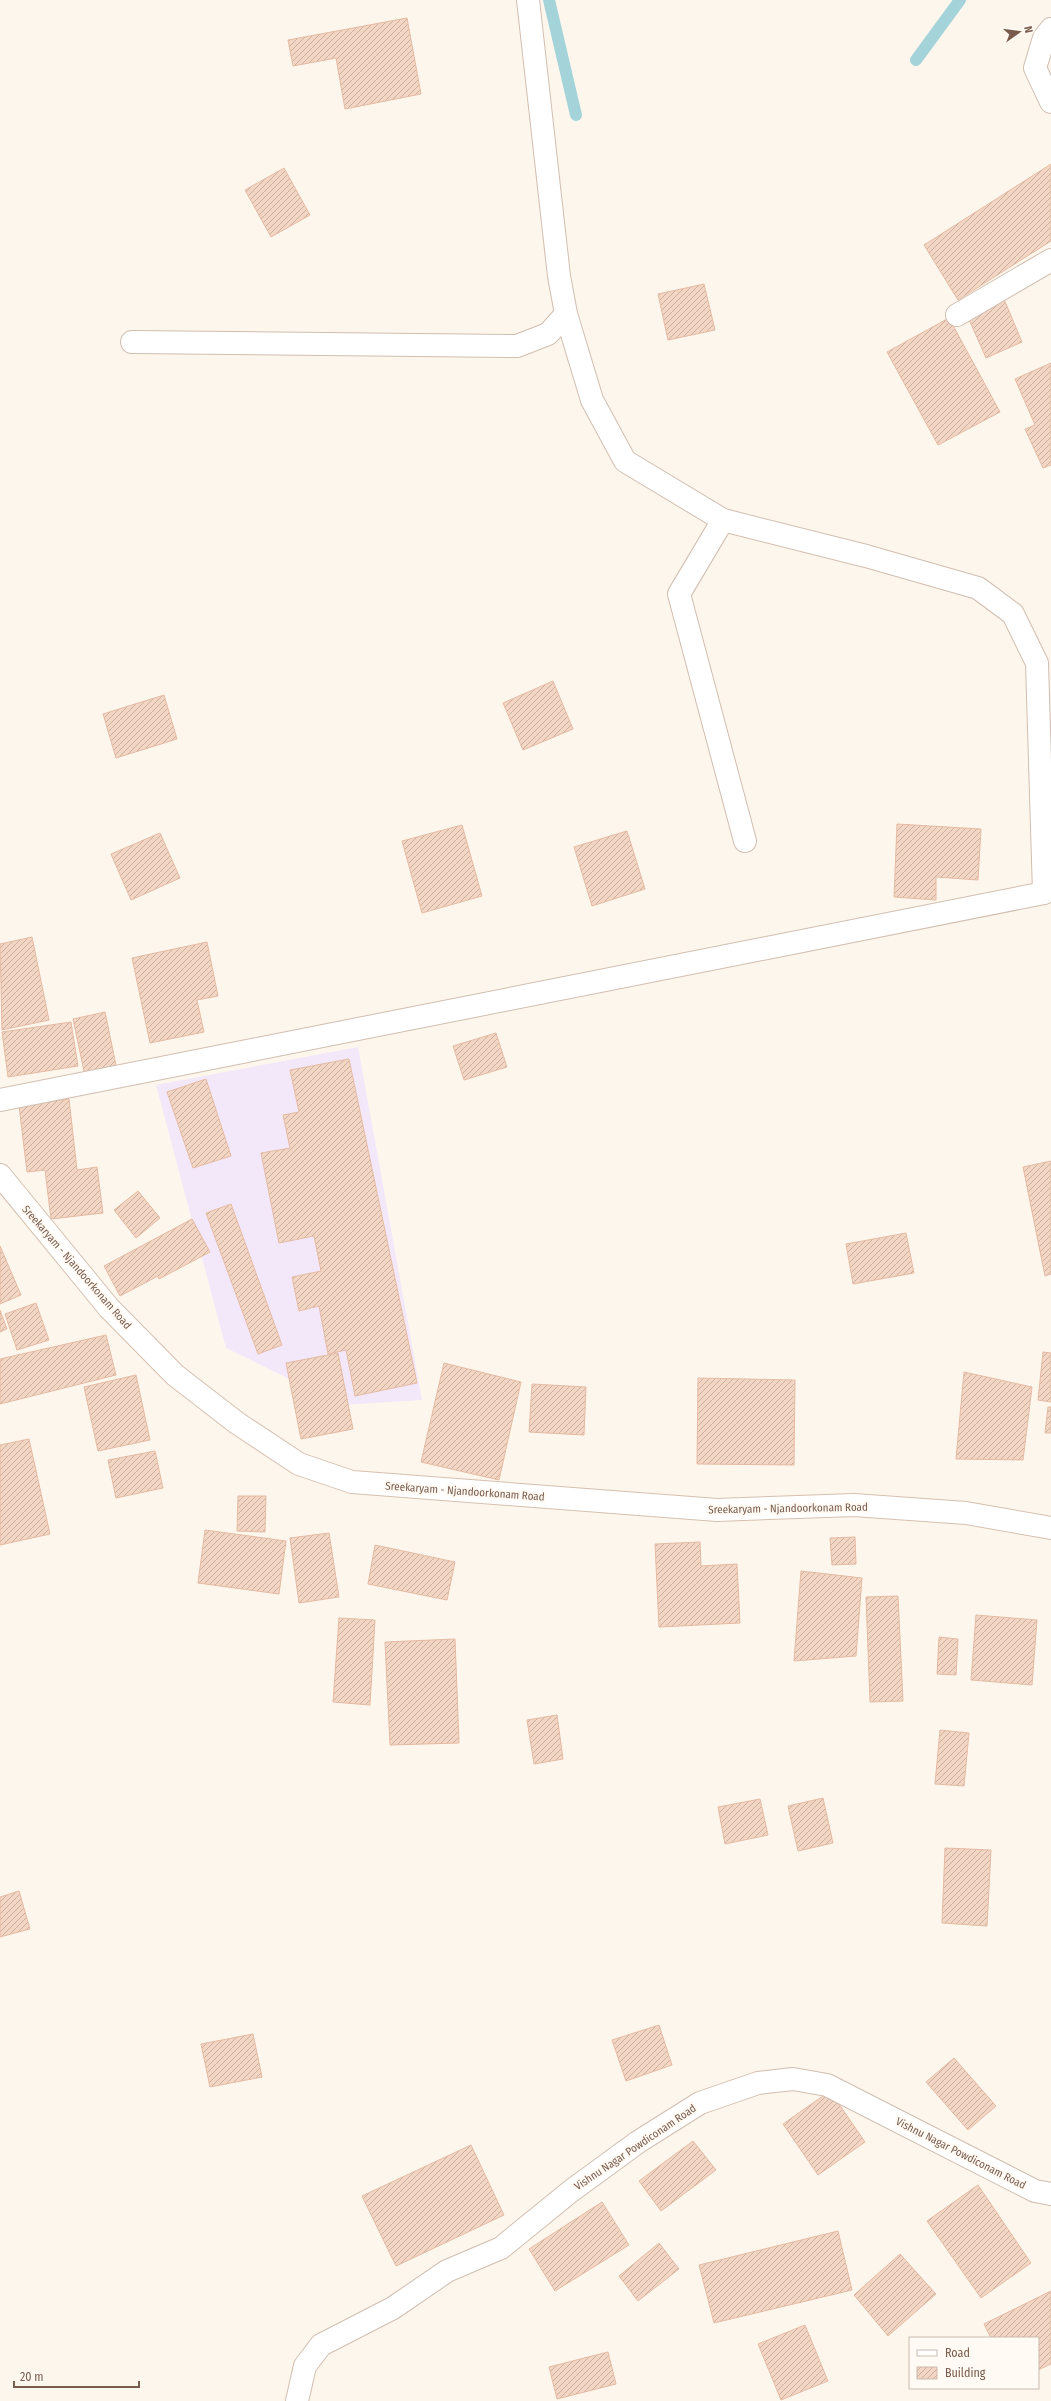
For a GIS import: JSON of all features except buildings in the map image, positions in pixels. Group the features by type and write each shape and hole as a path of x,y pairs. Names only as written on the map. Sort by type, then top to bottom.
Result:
{"street":[{"path":"0,1100 1044,893 1037,663 1013,614 978,588 866,556 724,520 625,461 592,400 566,314 559,276 528,0"},
{"path":"1051,29 1044,38 1035,68 1051,102"},
{"path":"957,315 1051,260"},
{"path":"132,342 517,346 548,334 566,314"},
{"path":"724,520 679,594 745,842"},
{"name":"Sreekaryam - Njandoorkonam Road","path":"0,1175 109,1308 175,1375 236,1422 299,1464 352,1482 717,1510 854,1505 966,1514 1051,1528"},
{"name":"Vishnu Nagar Powdiconam Road","path":"297,2401 305,2366 321,2345 393,2308 447,2271 501,2248 570,2191 638,2142 700,2103 758,2082 793,2079 827,2085 1035,2191 1051,2194"}],"shaded area":[{"path":"358,1047 422,1400 343,1405 226,1348 156,1085"}],"waterway":[{"path":"549,0 576,115"},
{"path":"916,60 960,0"}]}
